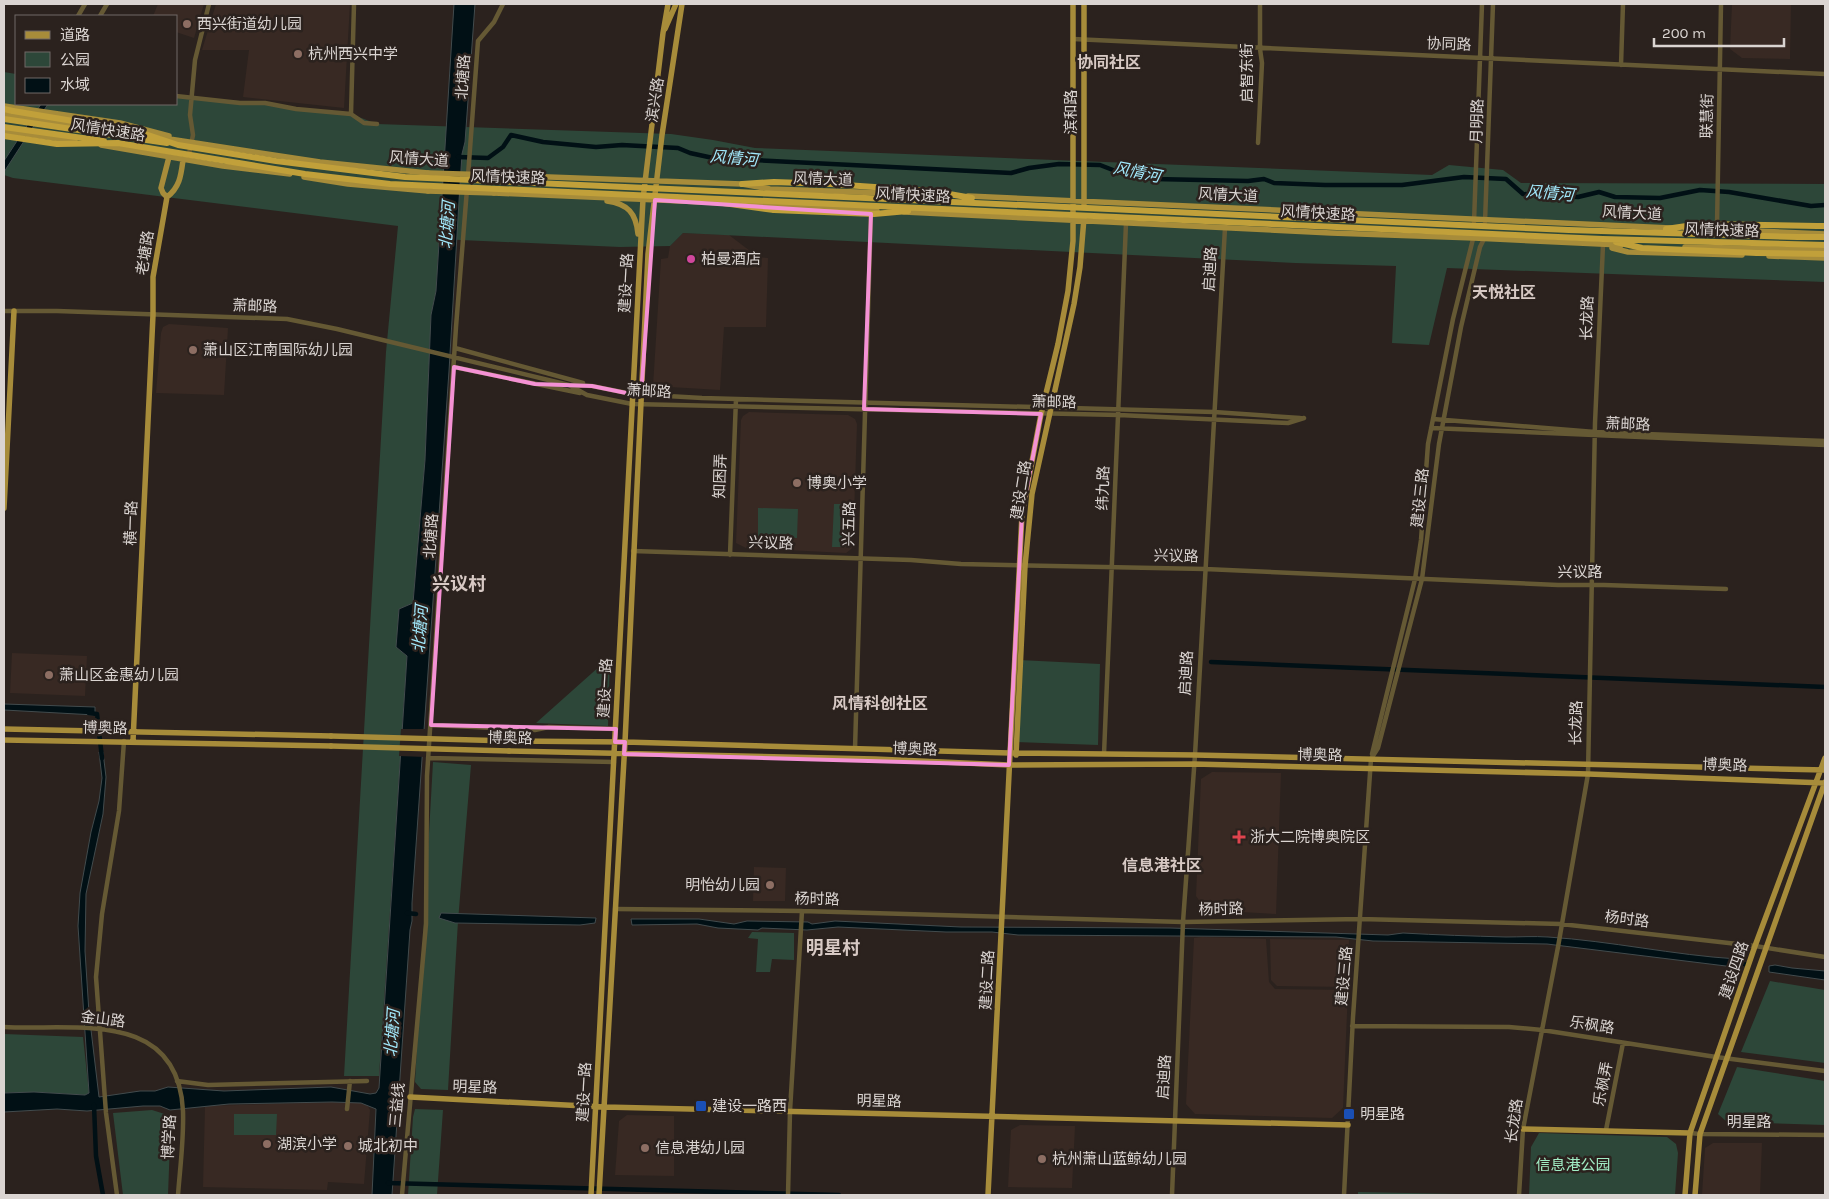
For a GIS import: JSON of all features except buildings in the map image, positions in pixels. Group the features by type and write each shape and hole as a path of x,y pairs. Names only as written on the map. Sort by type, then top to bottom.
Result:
{"highway":[{"path":"4,108 139,132 179,142"},
{"name":"风情快速路","path":"4,119 179,142 284,162 405,177 1569,230 1798,238 1825,235"},
{"name":"风情快速路","path":"5,132 57,144 118,143 306,174 390,184 1603,242 1825,246"},
{"path":"742,184 774,182 831,184 932,191 996,203"},
{"path":"723,203 774,210 874,214 934,209"},
{"path":"1650,232 1700,224 1825,226"},
{"path":"1603,242 1642,248 1825,256"}],"main road":[{"name":"滨兴路","path":"645,181 668,4"},
{"path":"663,33 676,4"},
{"name":"滨兴路","path":"655,200 658,163 682,4"},
{"name":"滨和路","path":"1073,4 1073,220"},
{"name":"滨和路","path":"1084,4 1084,221"},
{"path":"4,108 120,123 179,142"},
{"name":"风情大道","path":"4,114 179,142 192,142 310,160 402,171 742,184 770,189 1474,218 1825,235"},
{"name":"风情大道","path":"5,132 348,184 428,191 643,199 1225,228 1825,250"},
{"name":"老塘路","path":"167,197 161,188 169,157"},
{"name":"老塘路","path":"153,315 153,277 167,197 174,192 178,185 183,160"},
{"name":"建设一路","path":"591,1195 632,394 645,181"},
{"path":"583,197 615,202 628,209 636,219 640,252"},
{"name":"建设一路","path":"599,1195 625,742 648,254 655,200"},
{"name":"建设二路","path":"1017,753 1024,501 1068,291 1073,220"},
{"name":"建设二路","path":"989,1193 1009,765 1022,566 1032,494 1074,304 1080,267 1084,221"},
{"path":"1603,242 1628,252 1825,256"},
{"path":"4,508 14,311"},
{"name":"横一路","path":"133,741 153,315"},
{"name":"兴议路","path":"625,551 633,552"},
{"name":"博奥路","path":"4,729 625,742 1010,753 1195,755 1588,764 1822,771"},
{"name":"博奥路","path":"4,740 101,740 875,759 1009,765 1194,764 1370,768 1825,782"},
{"path":"1009,765 1017,753"},
{"name":"建设四路","path":"1685,1195 1690,1133 1755,946 1816,781 1822,771 1825,758"},
{"name":"建设四路","path":"1695,1195 1700,1134 1825,782"},
{"name":"明星路","path":"410,1097 596,1106 1348,1125"},
{"name":"明星路","path":"1523,1129 1690,1133"}],"street":[{"path":"79,15 85,4"},
{"path":"101,15 107,4"},
{"path":"183,160 189,154 192,142 191,98 198,43 209,4"},
{"path":"351,114 354,4"},
{"name":"北塘路","path":"427,902 428,758 455,348 478,41 494,22 503,4"},
{"name":"启智东街","path":"1258,143 1262,63 1260,49 1260,4"},
{"name":"月明路","path":"1474,238 1482,4"},
{"name":"月明路","path":"1485,238 1493,4"},
{"path":"1620,65 1623,4"},
{"name":"联慧街","path":"1717,229 1721,4"},
{"name":"协同路","path":"1072,40 1825,74"},
{"path":"178,96 240,103 265,103 351,114 364,123 377,124"},
{"name":"兴五路","path":"855,749 871,211"},
{"name":"纬九路","path":"1104,754 1126,223"},
{"name":"启迪路","path":"1172,1195 1183,924 1195,755 1225,228"},
{"name":"建设三路","path":"1344,1195 1352,1026 1371,759 1415,579 1421,540 1431,428 1453,319 1474,238"},
{"name":"建设三路","path":"1371,759 1378,748 1422,580 1435,469 1442,428 1461,327 1480,247 1485,238"},
{"name":"长龙路","path":"1520,1195 1523,1129 1558,948 1588,774 1595,433 1603,242"},
{"name":"萧邮路","path":"4,311 57,310 287,319 392,342 569,385 587,395 632,404 1041,414 1050,411 1288,422 1304,418 1214,412"},
{"path":"455,348 592,386 632,394 736,399 1043,407 1050,411 1119,409 1214,412"},
{"path":"454,367 587,395"},
{"path":"569,385 592,386"},
{"name":"知困弄","path":"730,555 736,399"},
{"name":"萧邮路","path":"1433,418 1595,433 1825,444"},
{"name":"萧邮路","path":"1431,428 1825,440"},
{"name":"兴议路","path":"633,552 1022,566 1205,569 1422,580 1726,589"},
{"path":"431,725 535,730 549,727 616,729"},
{"path":"116,1195 98,1029 96,977 104,904 119,811 124,741"},
{"path":"428,758 614,762"},
{"name":"三益线","path":"402,1194 427,902"},
{"name":"杨时路","path":"615,909 1003,917 1183,924 1360,919 1561,924 1755,946 1825,957"},
{"path":"788,1192 790,1111 802,912"},
{"name":"金山路","path":"4,1026 98,1029 128,1034 149,1043 166,1060 178,1083"},
{"name":"乐枫路","path":"1352,1026 1509,1027 1542,1030 1716,1057 1825,1071"},
{"name":"乐枫弄","path":"1606,1130 1623,1043"},
{"path":"178,1083 208,1085 350,1083 368,1081"},
{"name":"博学路","path":"178,1083 183,1110 178,1195"},
{"path":"347,1107 350,1083"},
{"name":"明星路","path":"1690,1133 1825,1135"}],"highlighted area":[{"path":"655,200 871,214 864,409 1041,414 1022,514 1009,765 624,754 625,742 615,742 616,729 431,725 454,367 535,384 592,386 641,396"}],"shaded area":[{"name":"西兴街道幼儿园","path":"158,4 204,4 194,38 178,33 178,15 153,15"},
{"name":"杭州西兴中学","path":"216,4 350,4 344,108 243,97 249,50 202,50"},
{"path":"1732,4 1791,4 1790,59 1742,58 1730,49"},
{"path":"683,233 729,235 758,257 768,258 766,327 724,327 720,390 653,386 661,259 668,258 670,246"},
{"name":"萧山区江南国际幼儿园","path":"169,324 228,328 224,395 156,393 161,333 163,327"},
{"name":"博奥小学","path":"749,412 848,415 855,419 857,424 853,547 846,553 746,548 736,543 741,420"},
{"name":"萧山区金惠幼儿园","path":"12,653 87,656 85,696 10,693"},
{"name":"浙大二院博奥院区","path":"1212,772 1281,773 1276,914 1206,910 1196,896 1201,779"},
{"name":"明怡幼儿园","path":"754,867 786,868 785,901 753,901"},
{"path":"1194,938 1266,939 1269,982 1275,989 1348,990 1343,1108 1332,1118 1195,1114 1186,1104"},
{"path":"1270,939 1349,940 1348,987 1277,986 1271,980"},
{"name":"湖滨小学","path":"332,1102 361,1103 367,1105 370,1110 364,1184 328,1182 327,1190 203,1187 205,1106"},
{"name":"信息港幼儿园","path":"627,1115 674,1116 674,1176 615,1175 619,1121"},
{"name":"杭州萧山蓝鲸幼儿园","path":"1020,1125 1075,1126 1072,1188 1008,1187 1011,1130"},
{"path":"1713,1143 1762,1143 1760,1195 1702,1195 1705,1148"}],"green space":[{"path":"4,72 15,74 15,105 178,105 178,96 265,103 296,109 351,114 377,124 671,134 755,148 1432,175 1449,165 1503,170 1521,183 1825,184 1825,282 1447,268 1429,345 1392,343 1396,266 1295,263 683,233 670,246 620,247 439,239 436,291 431,315 425,460 413,603 399,609 396,647 407,656 379,1076 344,1076 386,352 398,226 13,178 4,175"},
{"path":"834,504 852,504 851,547 832,547"},
{"path":"758,508 798,509 797,538 758,537"},
{"path":"610,657 608,726 536,723"},
{"path":"1019,660 1100,664 1098,745 1015,742"},
{"path":"433,762 471,765 458,921 448,1090 421,1089 415,1082"},
{"path":"752,932 794,933 794,960 772,959 770,972 756,972 758,939 748,938"},
{"path":"1770,981 1825,990 1825,1063 1741,1052"},
{"path":"4,1034 83,1037 89,1093 85,1095 34,1092 4,1093"},
{"path":"1737,1067 1825,1081 1825,1125 1727,1122 1718,1114"},
{"path":"415,1109 443,1110 437,1195 408,1195"},
{"path":"152,1110 171,1116 168,1195 123,1195 113,1113"},
{"path":"234,1114 277,1114 276,1135 234,1135"},
{"name":"信息港公园","path":"1539,1133 1667,1137 1676,1144 1678,1153 1675,1195 1529,1195 1531,1147"},
{"path":"1358,1192 1508,1195 1358,1195"}],"water":[{"name":"北塘河","path":"454,4 475,4 465,142 462,154 449,371 392,1195 372,1195 376,1109 361,1103 229,1104 170,1110 160,1106 143,1106 87,1111 57,1109 4,1112 4,1093 34,1092 85,1095 89,1093 78,926 80,893 102,778 99,752 103,752 106,777 103,814 86,894 85,951 89,1013 99,1097 140,1091 155,1091 168,1087 224,1091 331,1087 370,1094 376,1093 379,1088 407,656 396,647 399,609 413,603 425,460 431,315 436,291"},
{"path":"40,105 47,105 4,172 4,161"},
{"path":"4,704 95,707 95,715 4,710"},
{"path":"441,913 596,918 595,923 580,925 455,923 439,918"},
{"path":"631,919 699,919 734,924 747,921 808,922 812,924 835,921 961,927 1170,928 1388,935 1403,933 1543,937 1737,959 1739,963 1738,966 1734,967 1547,944 1373,941 1336,937 1018,935 992,932 838,927 807,930 762,928 758,930 718,928 697,924 632,925"},
{"path":"1775,965 1825,971 1825,980 1769,972 1769,966"}],"pier":[{"path":"401,729 427,729 425,757 399,756"}],"waterway":[{"name":"风情河","path":"458,157 488,158 503,147 511,135 543,142 596,147 622,145 678,148 690,153 713,158 1011,173 1029,168 1059,164 1100,165 1118,172 1155,179 1248,181 1264,179 1274,183 1325,185 1402,185 1464,177 1506,179 1523,194 1578,197 1599,192 1615,197 1660,198 1700,190 1729,192 1811,206 1825,205"},
{"path":"1211,662 1825,687"},
{"path":"89,713 97,714 102,758"},
{"path":"407,913 416,914"},
{"path":"1734,962 1745,964"},
{"path":"94,1105 96,1156 103,1195"},
{"path":"388,1183 839,1195"}],"place":[{"name":"西兴街道幼儿园","path":"187,24"},
{"name":"杭州西兴中学","path":"298,54"},
{"name":"柏曼酒店","path":"691,259"},
{"name":"萧山区江南国际幼儿园","path":"193,350"},
{"name":"博奥小学","path":"797,483"},
{"name":"萧山区金惠幼儿园","path":"49,675"},
{"name":"浙大二院博奥院区","path":"1239,837"},
{"name":"明怡幼儿园","path":"770,885"},
{"name":"建设一路西","path":"701,1106"},
{"name":"明星路","path":"1349,1114"},
{"name":"湖滨小学","path":"267,1144"},
{"name":"城北初中","path":"348,1146"},
{"name":"信息港幼儿园","path":"645,1148"},
{"name":"杭州萧山蓝鲸幼儿园","path":"1042,1159"}],"district":[{"name":"协同社区","path":"1109,62"},
{"name":"天悦社区","path":"1504,292"},
{"name":"兴议村","path":"459,584"},
{"name":"风情科创社区","path":"880,703"},
{"name":"信息港社区","path":"1162,865"},
{"name":"明星村","path":"833,948"}]}
